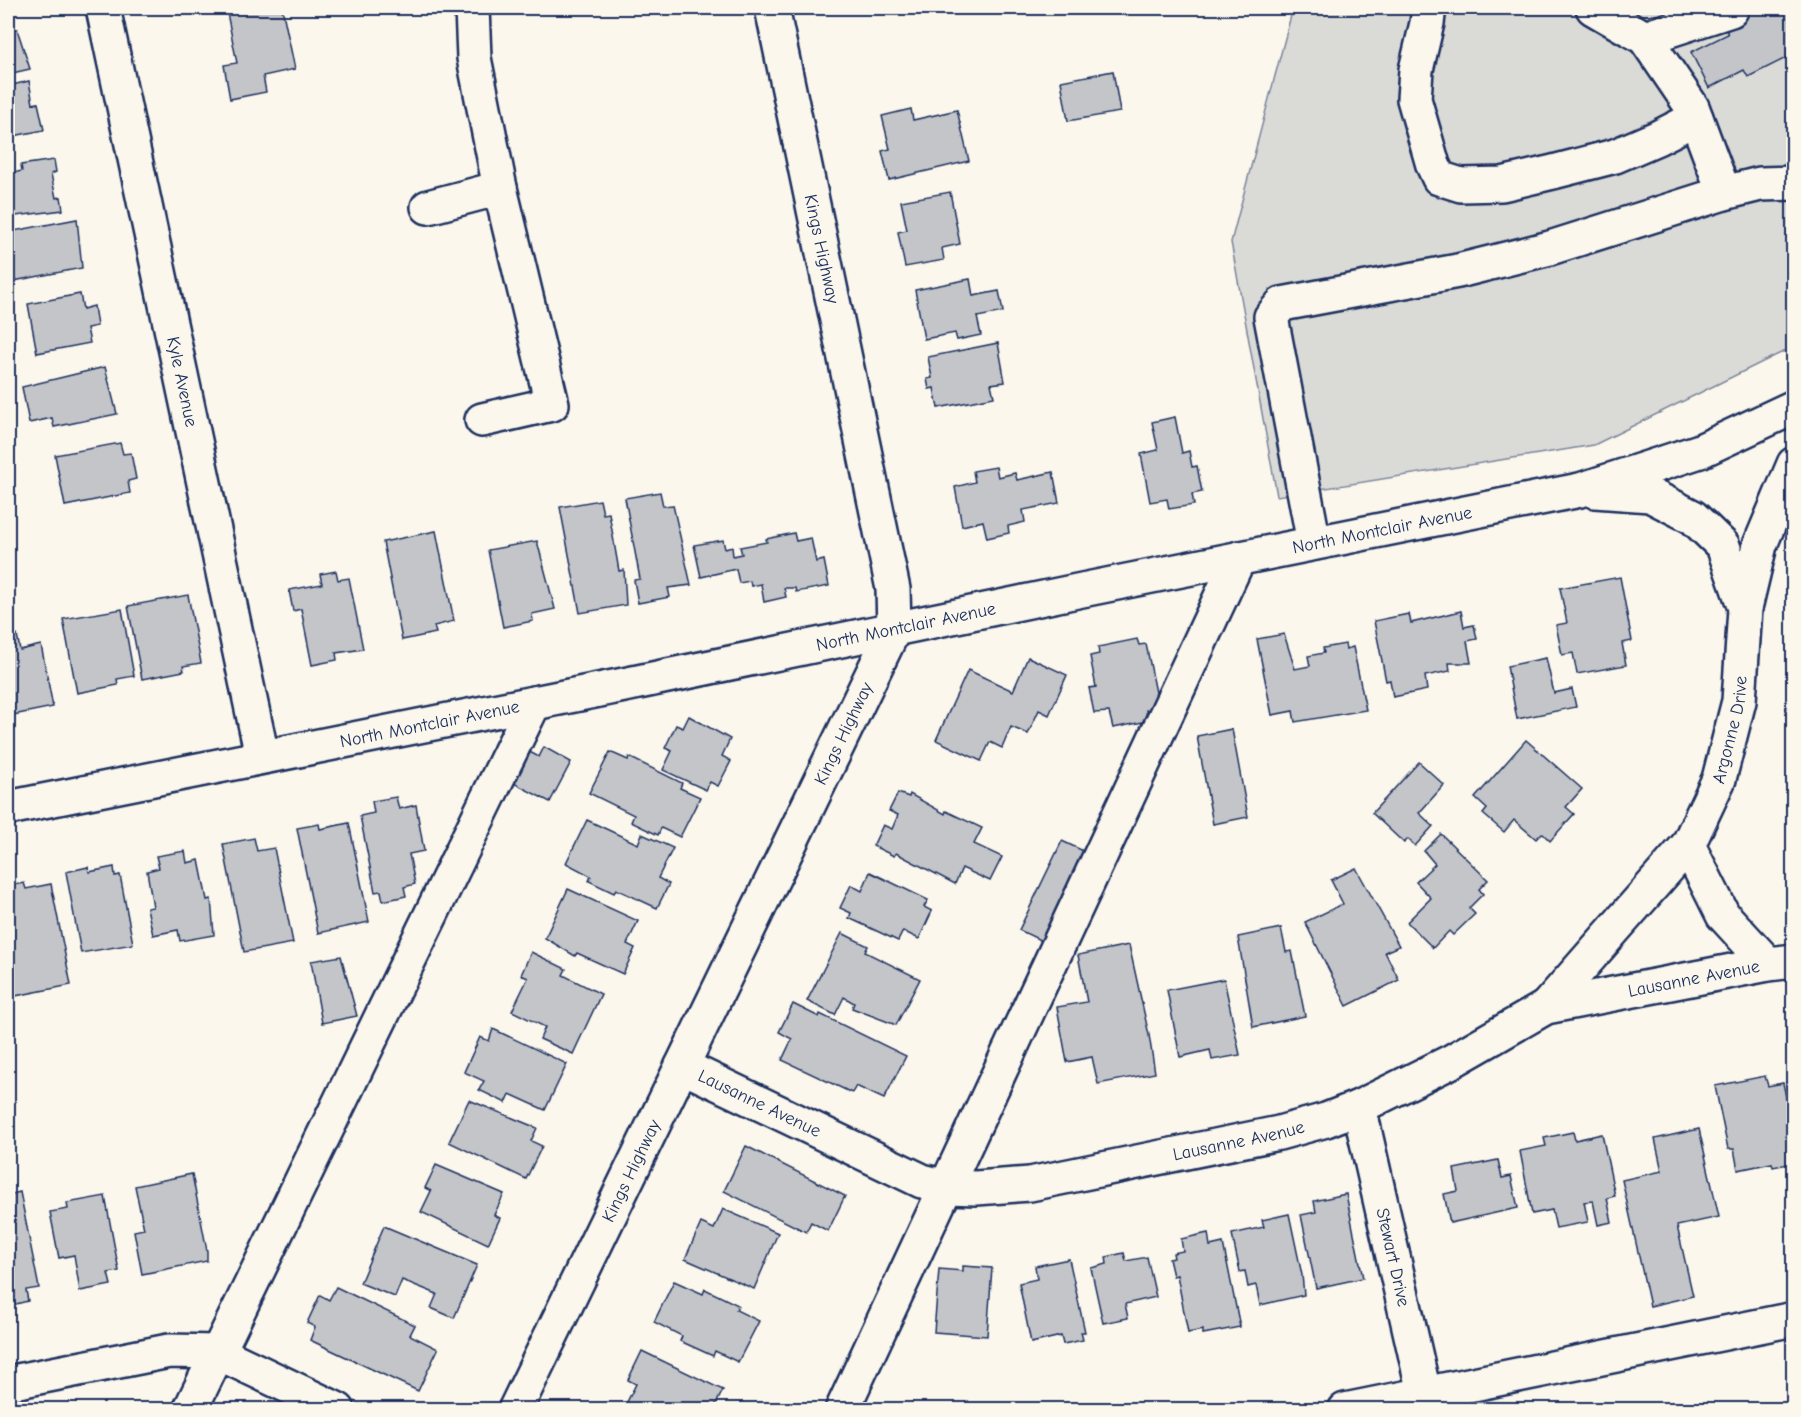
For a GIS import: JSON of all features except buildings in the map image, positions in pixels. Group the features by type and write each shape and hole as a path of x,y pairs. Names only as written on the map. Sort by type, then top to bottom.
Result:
{"street":[{"name":"Kyle Avenue","path":"103,8 262,756"},
{"path":"472,8 474,58 500,188 552,404 482,420"},
{"name":"Kings Highway","path":"515,1410 894,629 893,589 772,8"},
{"path":"1429,8 1416,70 1414,99 1439,178 1461,185 1502,184 1533,177 1615,156 1696,118"},
{"path":"1593,8 1645,38 1692,107 1724,193"},
{"path":"1645,38 1731,10"},
{"path":"1314,543 1271,317 1282,304 1458,271 1550,248 1724,193 1760,184 1794,183"},
{"path":"428,207 500,188"},
{"name":"North Montclair Avenue","path":"8,808 1580,490 1700,451 1794,406"},
{"name":"Argonne Drive","path":"1546,1007 1688,844 1719,779 1739,701 1745,608 1760,545 1794,464"},
{"name":"Argonne Drive","path":"1580,490 1650,495 1693,517 1723,546 1745,608"},
{"path":"842,1410 1239,558"},
{"path":"190,1410 534,703"},
{"path":"1688,844 1723,915 1781,963"},
{"name":"Lausanne Avenue","path":"682,1066 922,1181 947,1187 976,1188 1030,1184 1280,1133 1326,1120 1359,1107 1452,1061 1546,1007 1781,963"},
{"name":"Stewart Drive","path":"1359,1107 1427,1402"},
{"path":"1345,1410 1427,1402 1794,1319"},
{"path":"8,1383 169,1351 217,1352 338,1410"}],"shaded area":[{"path":"1293,8 1793,8 1793,347 1594,445 1277,496 1231,242"}]}
